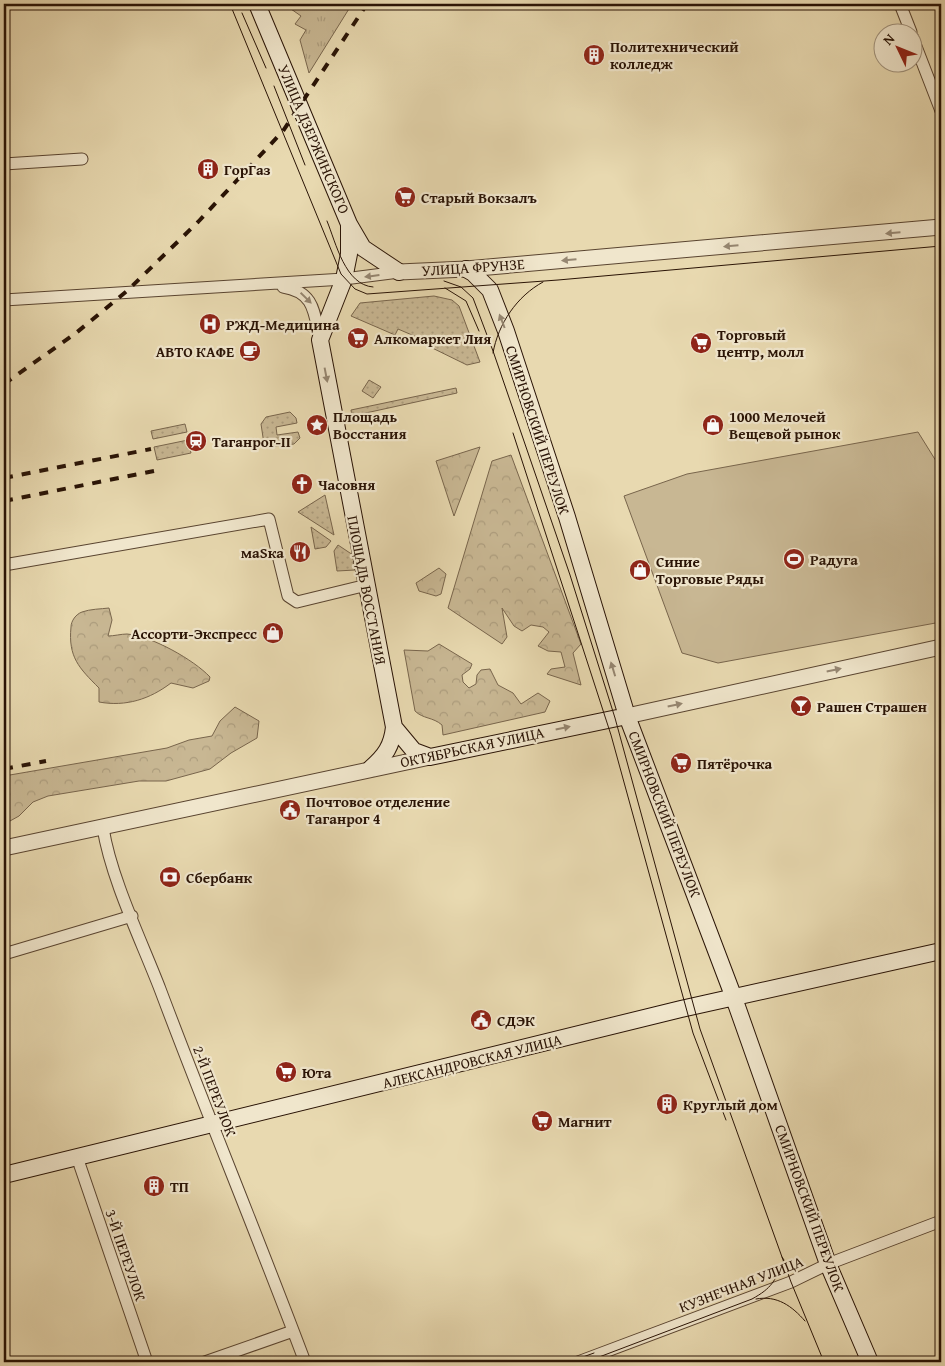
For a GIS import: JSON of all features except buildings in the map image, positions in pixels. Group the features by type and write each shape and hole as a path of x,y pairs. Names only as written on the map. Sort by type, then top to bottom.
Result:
{"main road":[{"name":"УЛИЦА ДЗЕРЖИНСКОГО","path":"256,4 349,224 348,254 344,279"},
{"path":"349,224 363,248 399,272"},
{"name":"СМИРНОВСКИЙ ПЕРЕУЛОК","path":"466,269 473,273 490,290 506,331 561,500 627,716 734,998 828,1264 870,1362"},
{"path":"320,340 344,279"},
{"name":"ПЛОЩАДЬ ВОССТАНИЯ","path":"320,340 394,727 392,740 385,756 371,768"},
{"name":"ОКТЯБРЬСКАЯ УЛИЦА","path":"430,757 627,716"},
{"name":"ПЛОЩАДЬ ВОССТАНИЯ","path":"394,727 414,751 430,757"},
{"name":"АЛЕКСАНДРОВСКАЯ УЛИЦА","path":"4,1175 734,998 941,951"}],"street":[{"path":"900,4 907,22"},
{"path":"922,62 941,111"},
{"path":"4,164 82,159"},
{"name":"УЛИЦА ФРУНЗЕ","path":"4,300 344,279 399,272 466,269 941,227"},
{"path":"344,279 363,248"},
{"path":"264,284 297,289 312,304 320,340"},
{"path":"4,565 269,519 285,590 292,599 297,602 367,585"},
{"name":"ОКТЯБРЬСКАЯ УЛИЦА","path":"627,716 941,647"},
{"name":"ОКТЯБРЬСКАЯ УЛИЦА","path":"4,848 103,828 371,768 430,757"},
{"name":"2-Й ПЕРЕУЛОК","path":"103,828 106,847 211,1125 305,1362"},
{"path":"4,954 132,916"},
{"name":"3-Й ПЕРЕУЛОК","path":"77,1157 147,1362"},
{"name":"КУЗНЕЧНАЯ УЛИЦА","path":"578,1362 791,1282 828,1264 941,1221"},
{"path":"205,1362 294,1331"}],"green space":[{"path":"294,4 352,4 309,73 300,40 306,30 295,24 301,16 291,9"},
{"path":"434,296 452,300 459,306 480,362 467,365 418,341 419,338 398,329 395,335 351,316 360,303"},
{"path":"369,380 381,387 373,398 362,391"},
{"path":"456,388 457,393 352,416 351,410"},
{"path":"290,412 296,418 297,423 276,427 277,435 298,432 300,438 294,444 268,447 264,444 261,424 266,417"},
{"path":"185,424 187,432 153,439 151,431"},
{"name":"Радуга","path":"918,432 941,469 941,622 718,663 682,653 624,496 687,474"},
{"path":"188,440 191,453 157,460 154,447"},
{"path":"480,447 454,516 436,461"},
{"path":"511,455 581,644 573,653 581,685 547,674 551,669 565,667 561,652 548,651 538,646 549,632 543,627 531,625 522,631 514,626 502,608 507,637 502,644 448,608 492,461"},
{"path":"325,495 334,535 298,512"},
{"path":"311,527 331,541 326,547 315,549"},
{"path":"338,545 353,555 355,570 337,571 334,551"},
{"path":"439,568 446,574 441,594 436,596 419,591 416,583"},
{"path":"109,608 112,620 108,636 127,634 160,644 194,663 210,677 209,681 193,688 171,683 146,697 128,702 99,702 99,688 81,668 73,654 71,625 76,616 82,612"},
{"path":"439,644 472,664 470,669 462,675 463,682 469,688 476,684 477,675 481,670 490,669 498,685 513,693 521,704 538,693 550,701 545,712 443,735 442,725 415,711 404,650 428,651"},
{"path":"235,707 259,721 257,738 231,753 210,769 166,781 139,781 48,796 33,802 19,816 10,821 4,816 4,776 167,748 189,740 212,736 220,721"}],"tram line":[{"path":"230,4 341,274 355,289 367,294 558,280 941,246"},
{"path":"242,13 266,68"},
{"path":"274,86 305,165"},
{"path":"327,221 338,251 349,271 355,279 373,287"},
{"path":"444,281 461,287 473,298 493,351 570,575 615,718 700,1029 791,1282 824,1362"},
{"path":"493,353 499,332 510,312 525,295 543,282"},
{"path":"445,288 466,301 479,331"},
{"path":"513,433 611,735 693,1033 726,1120"},
{"path":"586,1362 752,1299 772,1283 784,1260 782,1257"},
{"path":"756,1299 764,1298 784,1303 805,1321"},
{"path":"569,1362 594,1353"}],"railway":[{"path":"4,384 76,333 127,291 198,222 283,131 367,4"},
{"path":"4,478 151,449"},
{"path":"4,501 154,471"},
{"path":"4,769 46,761"}],"place":[{"name":"Политехнический колледж","path":"594,55"},
{"name":"ГорГаз","path":"208,169"},
{"name":"Старый Вокзалъ","path":"405,197"},
{"name":"РЖД-Медицина","path":"210,324"},
{"name":"Алкомаркет Лия","path":"358,338"},
{"name":"Торговый центр, молл","path":"701,343"},
{"name":"АВТО КАФЕ","path":"250,351"},
{"name":"Площадь Восстания","path":"317,425"},
{"name":"1000 Мелочей Вещевой рынок","path":"713,425"},
{"name":"Таганрог-II","path":"196,441"},
{"name":"Часовня","path":"302,484"},
{"name":"маSка","path":"300,552"},
{"name":"Радуга","path":"794,559"},
{"name":"Синие Торговые Ряды","path":"640,570"},
{"name":"Ассорти-Экспресс","path":"273,633"},
{"name":"Рашен Страшен","path":"801,706"},
{"name":"Пятёрочка","path":"681,763"},
{"name":"Почтовое отделение Таганрог 4","path":"290,810"},
{"name":"Сбербанк","path":"170,877"},
{"name":"СДЭК","path":"481,1020"},
{"name":"Юта","path":"286,1072"},
{"name":"Круглый дом","path":"667,1104"},
{"name":"Магнит","path":"542,1121"},
{"name":"ТП","path":"154,1186"}]}
